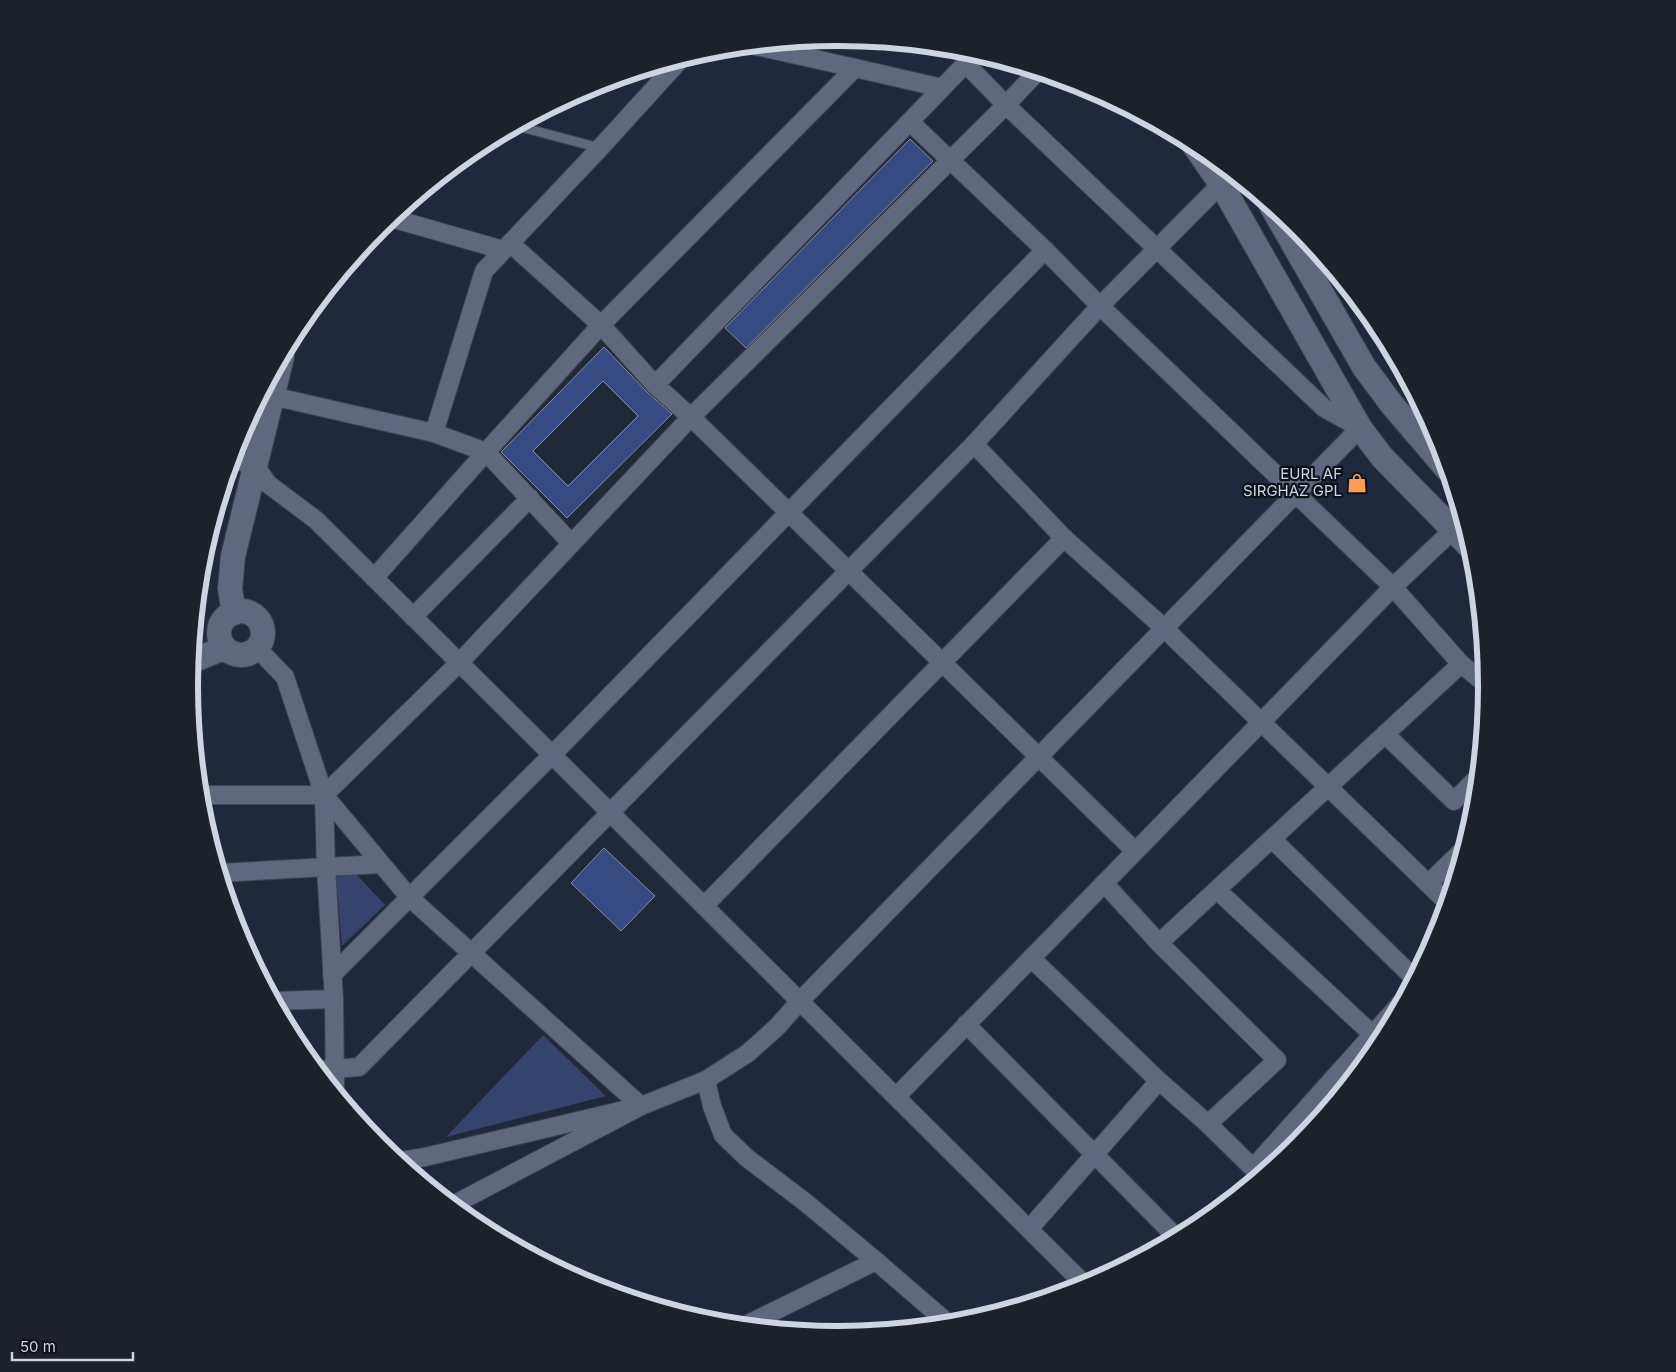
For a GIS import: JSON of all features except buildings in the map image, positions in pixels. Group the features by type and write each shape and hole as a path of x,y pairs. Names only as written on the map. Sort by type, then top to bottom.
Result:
{"street":[{"path":"781,49 942,88"},
{"path":"655,385 968,60"},
{"path":"972,61 1006,106 1157,250 1324,408 1360,428"},
{"path":"434,433 484,271 673,68"},
{"path":"374,578 601,325 855,68"},
{"path":"208,795 324,795 459,663 691,417 1006,106 1033,77"},
{"path":"910,122 1393,587 1461,664 1478,677"},
{"path":"1207,164 1221,184 1360,428 1382,457 1460,537"},
{"path":"326,1070 358,1068 974,444 1100,306 1221,184"},
{"path":"400,220 507,246 601,325 655,385 691,417 1135,851"},
{"path":"1284,229 1364,367 1393,406 1434,455"},
{"path":"332,975 552,755 1045,250"},
{"path":"234,612 230,589 233,556 276,381"},
{"path":"272,396 434,433 486,452 571,544"},
{"path":"460,1202 641,1106 706,1080 748,1053 778,1027 800,1001 1360,428"},
{"path":"974,444 1064,538 1164,628 1442,897"},
{"path":"239,461 256,465 268,484 316,520 1079,1279"},
{"path":"413,617 530,498"},
{"path":"896,1096 1393,587 1453,530"},
{"path":"704,906 1064,538"},
{"path":"234,612 248,613 255,616 260,622 263,635 258,648 252,653 237,655 224,648 220,641 220,628 223,621 234,612"},
{"path":"199,658 224,648"},
{"path":"258,648 285,677 324,795 326,868 334,999 326,1069"},
{"path":"1160,943 1461,664"},
{"path":"1385,734 1454,801 1469,786"},
{"path":"324,795 409,897 641,1106"},
{"path":"1272,838 1410,974"},
{"path":"1428,884 1454,859"},
{"path":"226,873 381,864"},
{"path":"1104,883 1160,943 1278,1060 1208,1124"},
{"path":"1217,890 1372,1034"},
{"path":"1031,958 1256,1171"},
{"path":"281,1000 334,999"},
{"path":"966,1024 1171,1232"},
{"path":"1258,1169 1379,1026"},
{"path":"706,1080 712,1106 723,1135 747,1158 876,1261 941,1317"},
{"path":"1029,1229 1159,1081"},
{"path":"408,1160 641,1106"},
{"path":"757,1320 876,1261"}],"lane":[{"path":"525,128 600,148"}],"shaded area":[{"path":"356,874 385,905 342,946 336,877"},
{"path":"543,1035 606,1096 446,1137"}],"place":[{"name":"EURL AF SIRGHAZ GPL","path":"1357,483"}]}
